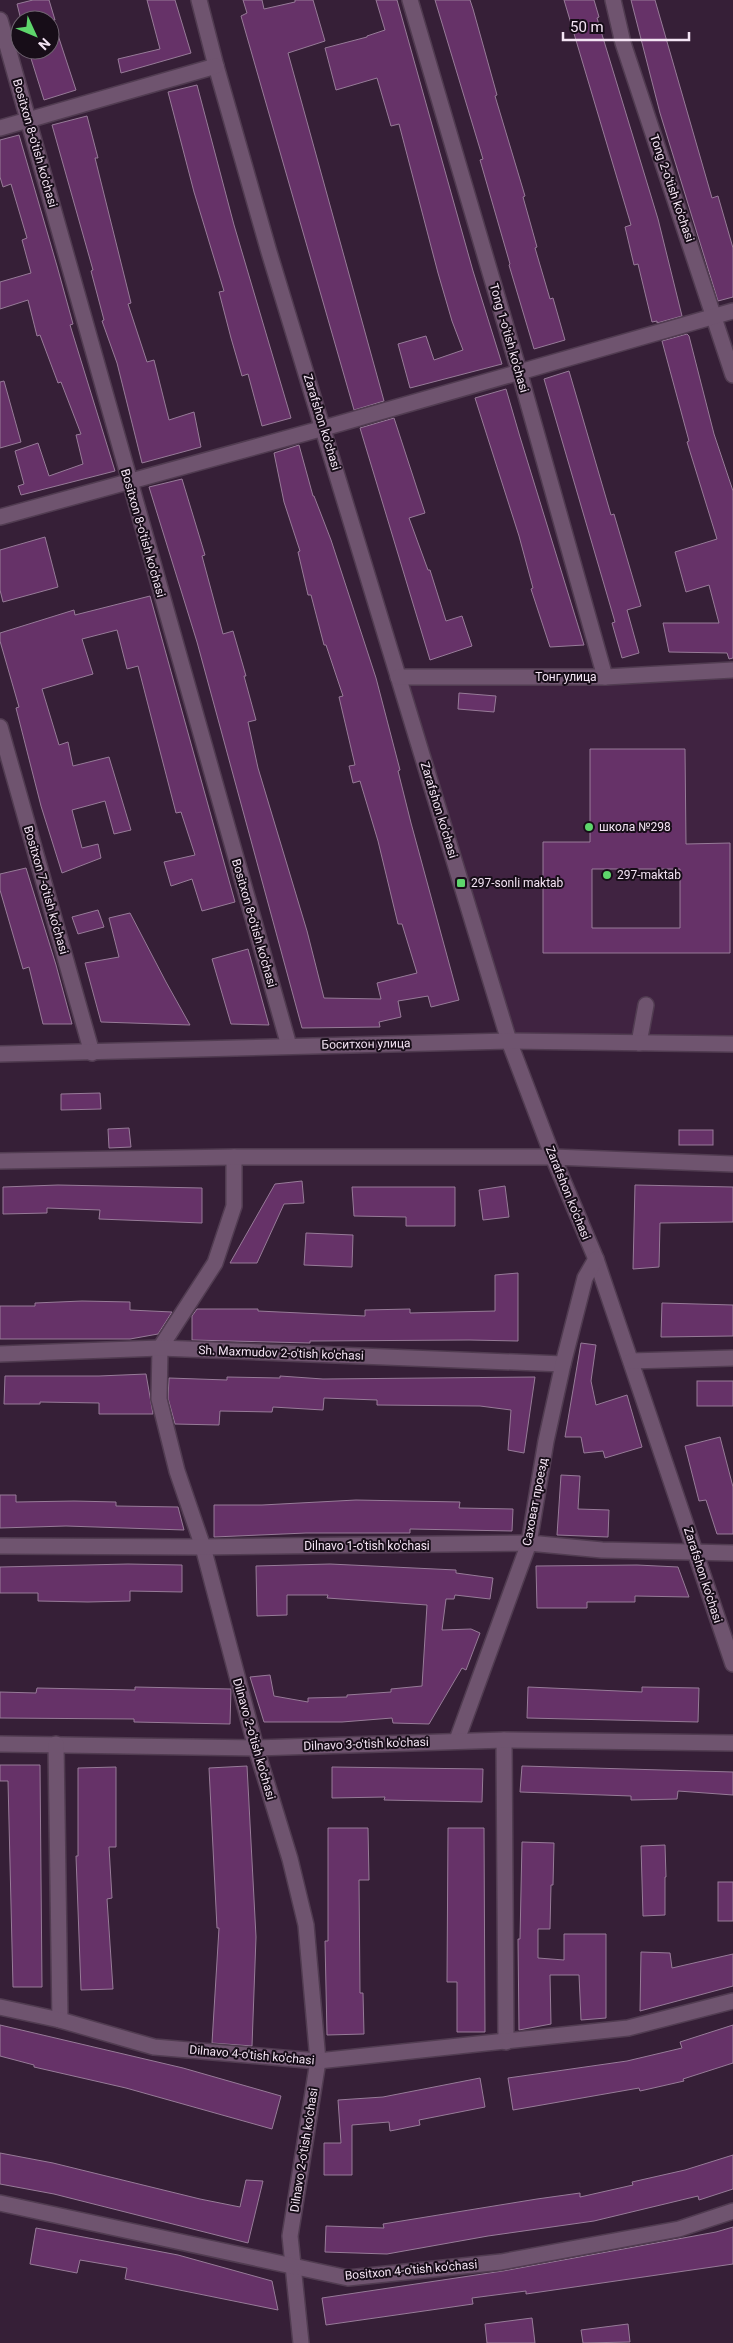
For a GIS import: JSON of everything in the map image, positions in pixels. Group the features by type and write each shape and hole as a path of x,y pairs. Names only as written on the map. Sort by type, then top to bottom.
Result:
{"street":[{"name":"Zarafshon ko'chasi","path":"200,0 216,66 270,252 509,1041 553,1157 596,1259 733,1664"},
{"name":"Tong 1-o'tish ko'chasi","path":"410,0 519,371 605,677"},
{"name":"Tong 2-o'tish ko'chasi","path":"613,0 623,43 715,316 733,376"},
{"name":"Bositxon 8-o'tish ko'chasi","path":"0,20 128,480 289,1046"},
{"path":"0,128 216,66"},
{"path":"0,517 128,480 324,428 733,311"},
{"name":"Тонг улица","path":"398,677 605,677 733,670"},
{"name":"Bositxon 7-o'tish ko'chasi","path":"0,727 92,1052"},
{"path":"639,1043 646,1005"},
{"name":"Боситхон улица","path":"0,1054 509,1041 733,1044"},
{"path":"160,1348 215,1263 234,1206 234,1157"},
{"path":"0,1161 234,1157 553,1157 733,1164"},
{"name":"Саховат проезд","path":"456,1740 528,1543 546,1441 563,1364 585,1278 596,1259"},
{"name":"Sh. Maxmudov 2-o'tish ko'chasi","path":"0,1354 160,1348 563,1364"},
{"name":"Dilnavo 2-o'tish ko'chasi","path":"160,1348 159,1398 177,1471 203,1547 256,1748 290,1859 306,1925 318,2061 290,2236 295,2267 301,2343"},
{"path":"632,1361 733,1358"},
{"name":"Dilnavo 1-o'tish ko'chasi","path":"0,1546 203,1547 528,1543 602,1550 733,1553"},
{"name":"Dilnavo 3-o'tish ko'chasi","path":"0,1744 256,1748 456,1740 504,1740 733,1744"},
{"path":"504,1740 506,2042"},
{"path":"56,1744 60,2020"},
{"name":"Dilnavo 4-o'tish ko'chasi","path":"0,2007 60,2020 154,2047 318,2061 628,2028 733,2001"},
{"name":"Bositxon 4-o'tish ko'chasi","path":"0,2203 348,2278 501,2262 679,2229 733,2211"}],"shaded area":[{"name":"школа №298","path":"733,670 733,1044 509,1041 398,677"}],"building":[{"path":"33,0 49,0 52,10 18,10 17,4"},
{"path":"147,0 175,0 191,53 121,73 118,59 160,49"},
{"path":"243,0 262,0 264,9 295,2 295,0 313,0 325,41 288,53 384,401 354,410 241,16 247,13"},
{"path":"376,0 397,0 473,271 502,364 410,388 398,344 426,336 434,360 463,350 452,321 438,273 399,124 391,126 377,78 336,90 325,48 367,37 385,30"},
{"path":"435,0 470,0 497,95 495,96 525,196 523,197 537,247 535,248 550,299 553,298 565,340 534,349 480,160 483,159"},
{"path":"564,0 594,0 599,17 597,18 658,219 682,316 657,323 657,321 652,322 638,264 634,265 625,227 631,225"},
{"path":"631,0 655,0 712,198 718,196 733,248 733,297 718,301 660,113"},
{"path":"60,41 76,90 44,100 32,60 60,60"},
{"path":"197,85 234,225 291,418 262,426 248,374 242,376 231,338 219,292 224,291 194,192 168,92"},
{"path":"87,116 98,158 95,158 131,303 128,304 147,362 154,360 169,420 194,412 201,447 142,463 117,363 102,321 104,320 91,271 93,270 52,125"},
{"path":"19,135 73,324 70,325 115,471 21,495 18,486 24,484 15,451 38,443 49,476 83,464 76,435 81,434 61,382 58,383 40,335 37,336 28,300 0,309 0,282 31,273 22,240 27,238 11,184 3,187 0,177 0,140"},
{"path":"687,334 714,434 733,491 733,658 729,659 727,653 669,652 663,623 719,623 709,585 686,592 675,552 717,539 687,442 689,441 662,341"},
{"path":"569,371 611,515 614,514 641,606 627,610 639,653 622,658 612,623 615,622 544,379"},
{"path":"4,381 21,442 0,448 0,382"},
{"path":"506,389 584,645 550,647 531,589 533,588 519,536 475,398"},
{"path":"394,418 425,513 409,518 428,570 430,570 446,621 462,616 472,646 430,660 360,428"},
{"path":"299,445 313,496 331,540 376,678 400,770 398,771 411,823 459,1000 431,1007 428,996 398,1001 401,1017 379,1022 380,1027 302,1028 197,642 149,487 182,479 205,555 202,556 223,634 233,631 246,676 244,676 256,720 248,722 258,768 307,931 324,998 381,999 377,983 417,973 402,924 398,924 378,841 360,781 353,783 349,766 355,765 339,697 343,696 326,645 324,645 311,595 308,595 298,552 300,551 284,502 274,453"},
{"path":"45,537 58,587 3,602 0,590 0,550"},
{"path":"150,596 235,902 202,911 192,879 171,886 164,862 195,855 181,812 176,813 138,666 127,669 117,630 82,639 93,674 42,689 59,745 68,742 73,766 109,757 131,830 114,834 105,801 72,810 82,848 98,844 101,858 62,873 41,806 16,708 19,707 0,641 0,633 74,610 75,615"},
{"path":"459,693 496,696 494,712 458,709"},
{"path":"590,749 685,749 686,844 730,843 730,953 543,953 543,842 590,842","holes":["592,869 680,869 680,928 592,928"]},
{"path":"26,868 72,1024 43,1024 29,967 23,969 0,890 0,874"},
{"path":"98,910 104,927 78,934 72,917"},
{"path":"130,913 190,1025 101,1022 85,963 119,957 109,918"},
{"path":"248,949 269,1025 231,1024 212,959"},
{"path":"100,1093 101,1109 61,1110 61,1094"},
{"path":"129,1128 131,1147 109,1148 108,1129"},
{"path":"679,1130 713,1130 713,1145 679,1145"},
{"path":"302,1181 304,1203 284,1204 257,1263 230,1263 275,1184"},
{"path":"58,1185 202,1188 202,1223 99,1219 100,1210 47,1208 47,1213 3,1214 3,1187"},
{"path":"635,1185 733,1187 733,1222 660,1223 659,1267 633,1269"},
{"path":"505,1186 509,1217 483,1220 479,1190"},
{"path":"352,1187 455,1187 455,1226 406,1226 406,1217 354,1216"},
{"path":"306,1233 353,1235 352,1267 304,1265"},
{"path":"518,1273 518,1341 310,1341 310,1343 192,1340 192,1316 197,1309 258,1309 258,1311 365,1316 365,1310 410,1309 410,1313 495,1311 495,1275"},
{"path":"82,1301 130,1302 130,1310 172,1312 158,1334 130,1339 0,1339 0,1306 35,1306 35,1303"},
{"path":"662,1303 733,1305 733,1336 661,1337"},
{"path":"581,1343 596,1345 591,1381 596,1405 627,1395 642,1447 605,1458 603,1451 584,1453 581,1437 565,1437"},
{"path":"146,1374 153,1414 99,1414 99,1403 40,1402 40,1404 4,1404 5,1376"},
{"path":"280,1376 323,1379 535,1377 524,1453 508,1450 511,1410 480,1406 377,1405 377,1400 324,1398 323,1410 273,1407 272,1412 220,1411 219,1425 175,1424 168,1398 169,1378 227,1380 227,1377 280,1378"},
{"path":"697,1381 733,1381 733,1406 697,1406"},
{"path":"720,1437 733,1487 733,1534 717,1534 706,1500 699,1501 685,1446"},
{"path":"561,1475 580,1476 578,1509 609,1510 608,1537 557,1535"},
{"path":"0,1495 16,1495 16,1502 116,1502 116,1506 178,1507 184,1530 66,1526 0,1528"},
{"path":"356,1500 460,1502 459,1508 513,1509 512,1531 410,1529 410,1533 306,1533 214,1537 214,1505 262,1505"},
{"path":"128,1564 182,1565 182,1592 130,1591 130,1601 88,1602 38,1601 38,1593 0,1593 0,1567"},
{"path":"330,1564 456,1570 456,1573 493,1578 490,1599 455,1595 454,1599 446,1599 442,1630 471,1629 480,1633 466,1670 462,1668 429,1724 393,1723 392,1718 342,1722 264,1722 250,1677 270,1675 274,1696 308,1702 308,1698 347,1697 347,1695 391,1692 391,1689 422,1686 427,1605 327,1598 328,1595 287,1595 287,1615 257,1616 256,1566"},
{"path":"637,1565 678,1567 689,1597 635,1596 635,1602 587,1602 587,1608 537,1608 536,1566"},
{"path":"135,1687 231,1689 230,1724 134,1722 134,1719 0,1718 0,1692 36,1693 37,1688 135,1690"},
{"path":"528,1687 642,1692 642,1687 699,1688 698,1722 527,1718"},
{"path":"0,1765 40,1765 42,1987 13,1987 8,1781 0,1781"},
{"path":"247,1766 256,1937 252,2046 212,2043 219,1928 217,1928 209,1768"},
{"path":"522,1766 733,1772 733,1795 678,1791 677,1799 631,1800 631,1796 520,1792"},
{"path":"116,1767 116,1847 109,1847 112,1898 107,1899 113,1989 81,1990 76,1856 78,1856 78,1768"},
{"path":"332,1767 483,1769 482,1802 384,1800 385,1797 332,1798"},
{"path":"328,1828 368,1828 369,1880 359,1880 360,1993 363,1993 364,2034 327,2035 325,1941 328,1941"},
{"path":"448,1828 484,1828 485,2032 457,2032 457,1982 447,1982"},
{"path":"522,1842 554,1843 550,1929 538,1929 538,1958 564,1960 564,1934 606,1934 606,2018 581,2020 579,1975 550,1975 551,2024 519,2030 518,1939 520,1939"},
{"path":"665,1845 665,1915 643,1916 641,1846"},
{"path":"718,1882 733,1882 733,1921 718,1921"},
{"path":"641,1952 670,1953 672,1968 733,1954 733,1986 640,2011"},
{"path":"0,2025 183,2068 281,2096 272,2129 126,2088 34,2067 34,2065 0,2056"},
{"path":"733,2025 733,2063 683,2079 684,2081 640,2091 639,2088 513,2110 508,2078 627,2061 682,2048 680,2042"},
{"path":"480,2078 485,2107 419,2120 420,2125 390,2131 389,2122 352,2125 352,2175 324,2175 324,2143 341,2143 338,2100 383,2097"},
{"path":"0,2153 53,2163 240,2207 246,2180 263,2181 248,2243 54,2194 0,2184"},
{"path":"733,2155 733,2189 699,2200 698,2196 594,2221 488,2236 387,2254 325,2252 326,2226 384,2228 383,2224 537,2199 580,2193 580,2197 633,2185 632,2182 685,2170"},
{"path":"733,2227 733,2264 526,2294 526,2291 472,2298 473,2304 326,2325 322,2298 503,2271 716,2232"},
{"path":"36,2228 178,2255 272,2281 278,2310 125,2279 127,2268 80,2260 77,2273 30,2264"},
{"path":"532,2318 535,2343 487,2343 485,2324"},
{"path":"628,2324 630,2342 583,2343 581,2330"}],"place":[{"name":"школа №298","path":"589,827"},
{"name":"297-maktab","path":"607,875"},
{"name":"297-sonli maktab","path":"461,883"}]}
